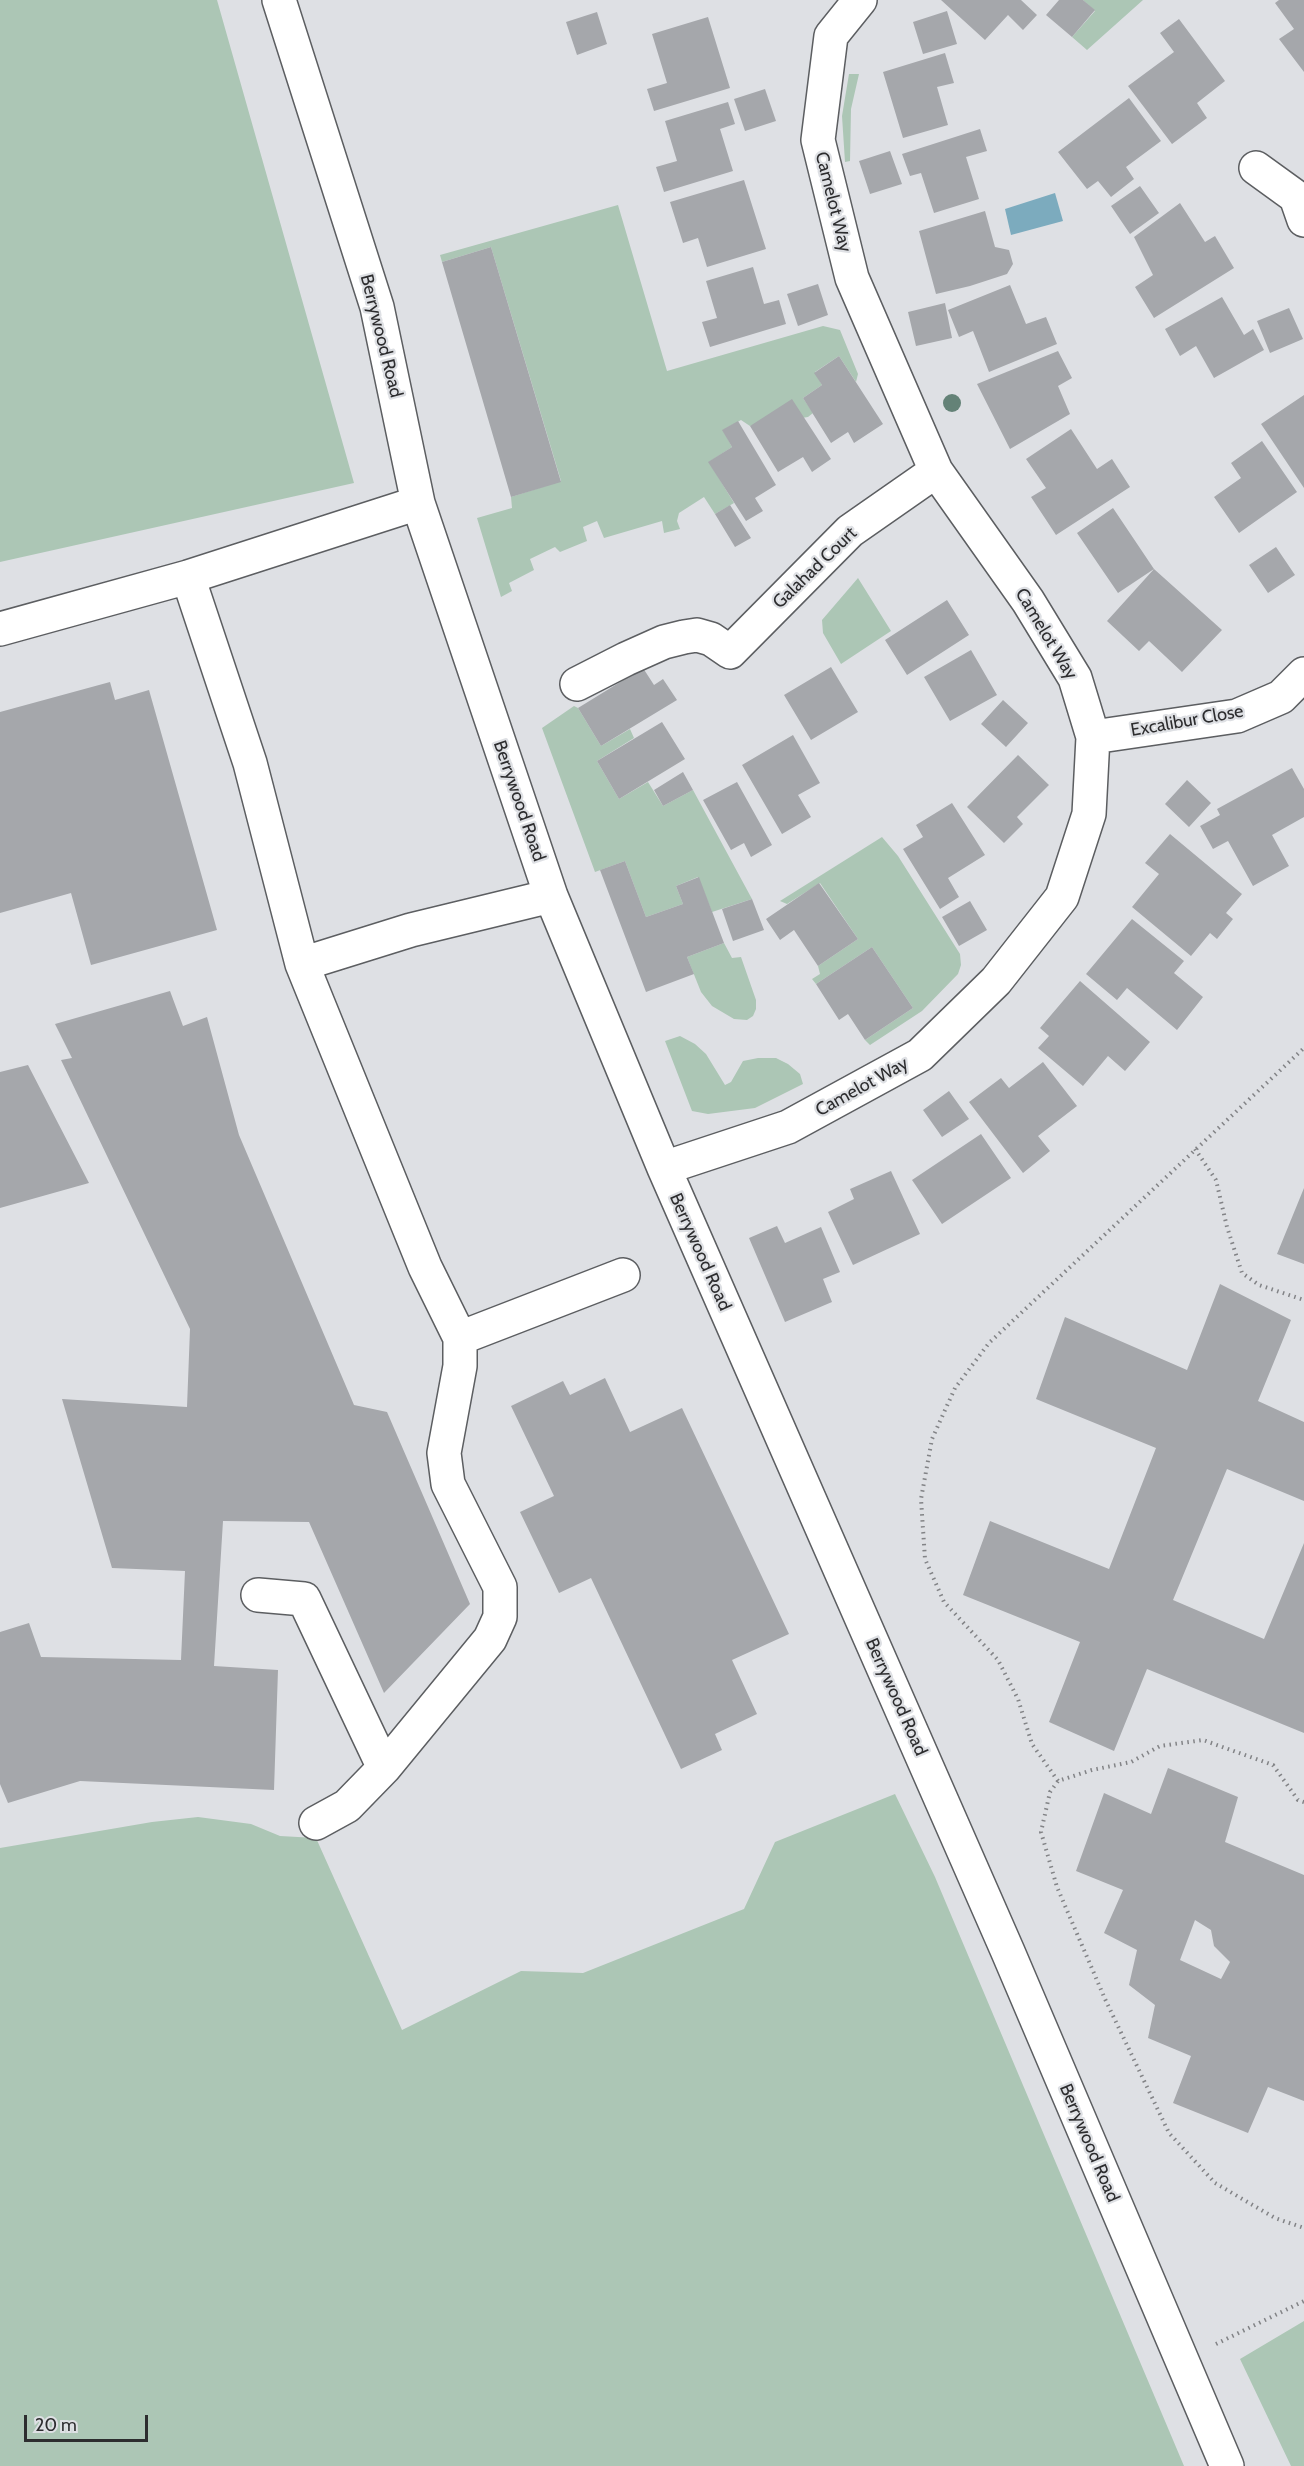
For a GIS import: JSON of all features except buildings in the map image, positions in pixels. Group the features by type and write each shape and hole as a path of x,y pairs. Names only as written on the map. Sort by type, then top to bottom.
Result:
{"street":[{"name":"Berrywood Road","path":"279,0 377,307 418,503 551,896 664,1168 1008,1952 1227,2466"},
{"name":"Camelot Way","path":"664,1168 788,1127 920,1055 996,981 1062,897 1089,814 1094,737 1075,678 1028,601 936,471 852,278 818,140 831,36 860,0"},
{"path":"1256,168 1296,197 1304,220"},
{"name":"Galahad Court","path":"577,684 636,654 664,642 684,637 697,635 711,639 730,652 850,531 936,471"},
{"path":"0,629 188,576 418,503"},
{"path":"188,576 250,763 302,964 425,1267 460,1338 460,1366 444,1453 448,1484 500,1587 500,1617 490,1639 384,1768 346,1806 316,1823"},
{"name":"Excalibur Close","path":"1094,737 1237,716 1281,697 1304,674"},
{"path":"302,964 411,930 551,896"},
{"path":"460,1338 623,1275"},
{"path":"258,1595 304,1599 384,1768"}],"path":[{"path":"1058,1781 1032,1744 1018,1699 998,1660 944,1602 925,1559 921,1499 932,1439 955,1388 989,1343 1304,1048"},
{"path":"1195,1149 1216,1180 1227,1227 1242,1273 1259,1285 1304,1300"},
{"path":"1304,1802 1298,1800 1273,1765 1203,1740 1160,1746 1131,1762 1092,1770 1058,1781 1050,1792 1041,1832 1057,1887 1105,1999 1169,2133 1215,2183 1275,2218 1304,2228"},
{"path":"1181,2359 1231,2338 1304,2301"}],"green space":[{"path":"0,0 217,0 354,483 0,562"},
{"path":"1083,0 1143,0 1087,50 1072,37 1095,11"},
{"path":"849,74 859,74 851,109 850,161 845,162 842,116"},
{"path":"618,205 667,371 823,326 840,330 858,374 856,382 839,356 815,372 822,385 803,398 813,413 808,417 750,426 741,420 723,430 732,447 709,462 734,503 715,514 704,497 679,513 677,521 680,529 664,533 662,521 604,538 597,521 583,527 587,541 560,552 555,547 530,559 534,570 509,583 512,591 501,597 477,518 512,508 511,497 561,481 491,247 442,262 440,255"},
{"path":"858,578 891,631 841,664 823,633 822,620"},
{"path":"574,706 578,708 601,746 630,729 634,738 597,761 619,799 648,782 663,806 693,790 752,899 712,912 698,877 676,886 683,904 646,917 625,861 595,872 542,728"},
{"path":"882,837 898,856 960,954 961,965 958,974 922,1011 870,1045 865,1040 913,1008 872,947 816,984 812,979 820,974 818,966 858,939 820,883 787,904 780,901"},
{"path":"724,943 732,958 741,957 756,1000 753,1016 747,1020 734,1019 712,1006 701,992 687,957"},
{"path":"680,1036 695,1044 706,1054 725,1085 731,1082 743,1061 758,1058 776,1058 788,1064 800,1074 803,1084 755,1108 708,1114 692,1111 665,1041"},
{"path":"895,1794 935,1877 1184,2466 0,2466 0,1848 152,1822 198,1817 251,1824 280,1836 316,1838 402,2030 521,1971 583,1973 744,1909 775,1842"},
{"path":"1304,2321 1304,2466 1291,2466 1240,2359"}],"water":[{"path":"1055,193 1063,221 1011,235 1005,209"}]}
